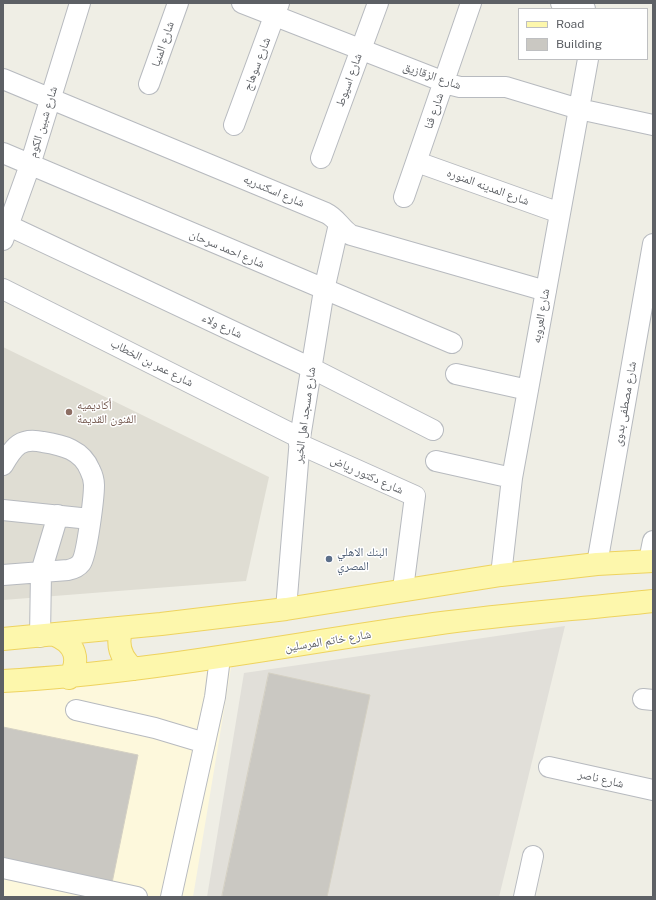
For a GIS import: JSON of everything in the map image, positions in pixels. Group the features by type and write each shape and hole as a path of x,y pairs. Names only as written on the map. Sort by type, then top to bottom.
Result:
{"main road":[{"path":"3,639 48,636 286,609 403,589 500,575 597,564 652,554"},
{"name":"شارع خاتم المرسلين","path":"3,681 69,678 134,668 214,659 434,624 653,601"},
{"path":"122,628 119,641 121,654 134,668"},
{"path":"48,636 69,643 73,649 76,664 69,678"}],"street":[{"name":"شارع شبين الكوم","path":"5,230 30,165 80,3"},
{"name":"شارع المنيا","path":"149,84 178,3"},
{"name":"شارع الزقازيق","path":"242,3 277,10 361,50 460,87 506,87 579,109 653,125"},
{"name":"شارع اسيوط","path":"321,158 378,3"},
{"name":"شارع قنا","path":"404,197 472,3"},
{"path":"561,3 581,8"},
{"name":"شارع سوهاج","path":"234,125 277,10"},
{"name":"شارع العروبه","path":"500,575 512,478 588,60"},
{"name":"شارع اسكندريه","path":"3,79 326,213 339,224 345,232 351,235 546,291"},
{"name":"شارع احمد سرحان","path":"3,153 452,343"},
{"name":"شارع المدينه المنوره","path":"416,162 560,213"},
{"name":"شارع مسجد اهل الخير","path":"286,609 300,441 324,290 339,224"},
{"name":"شارع ولاء","path":"5,230 311,368 433,430"},
{"name":"شارع مصطفى بدوى","path":"597,564 653,244"},
{"name":"شارع عمر بن الخطاب","path":"3,289 300,441"},
{"path":"456,374 528,390"},
{"path":"3,465 17,446 28,440 60,445 73,450 83,459 90,470 94,483 90,519 82,562 73,569 3,576"},
{"name":"شارع دكتور رياض","path":"300,441 415,496 403,589"},
{"path":"436,461 512,478"},
{"path":"3,510 90,519"},
{"path":"48,636 41,572 58,515"},
{"path":"171,897 200,741 204,695 214,659"},
{"path":"76,710 116,718 200,741"},
{"path":"158,897 200,741"},
{"name":"شارع ناصر","path":"548,767 653,790"},
{"path":"524,897 533,856"},
{"path":"3,868 137,897"}],"shaded area":[{"name":"أكاديميه الفنون القديمة","path":"3,347 269,477 246,581 3,600"},
{"path":"565,626 499,897 207,897 244,673"},
{"path":"232,662 193,897 3,897 3,686"}],"building":[{"path":"269,673 370,695 327,897 222,897"},
{"path":"3,727 138,755 112,883 3,860"}],"place":[{"name":"أكاديميه الفنون القديمة","path":"69,412"},
{"name":"البنك الاهلي المصري","path":"329,559"}]}
